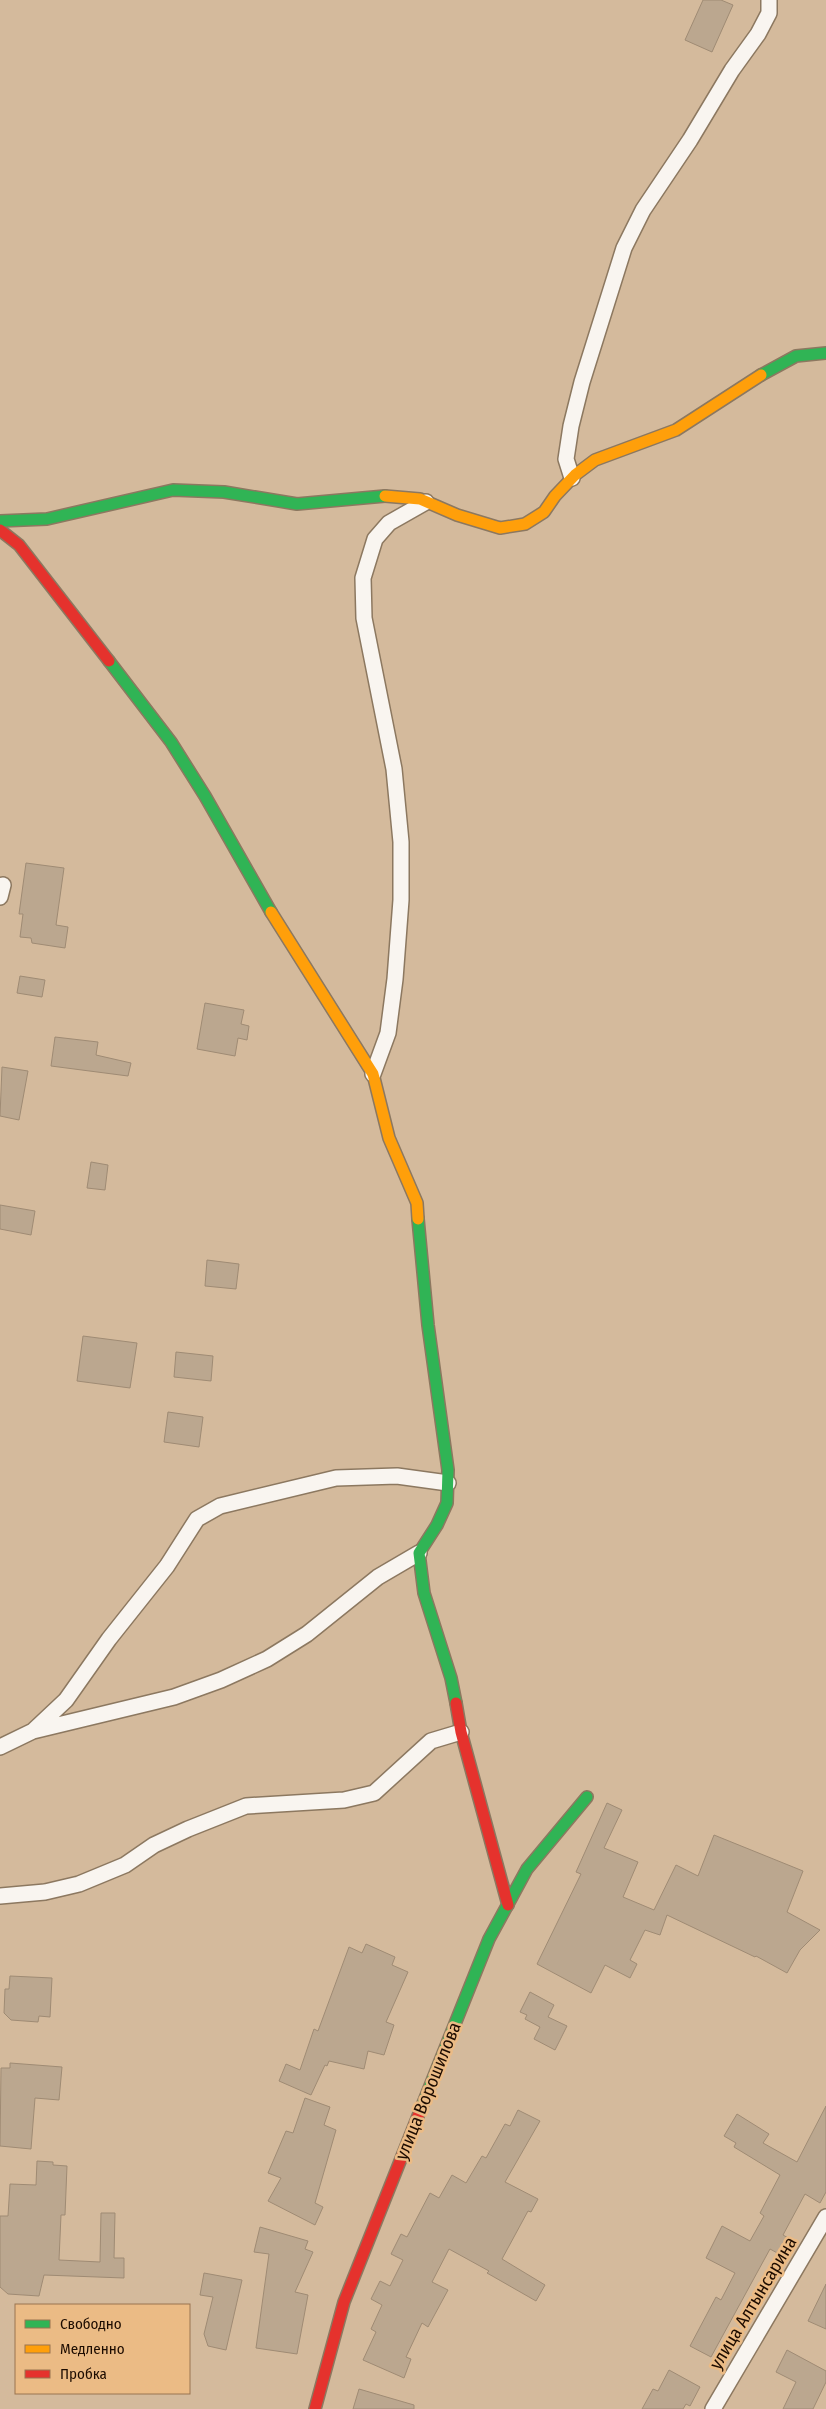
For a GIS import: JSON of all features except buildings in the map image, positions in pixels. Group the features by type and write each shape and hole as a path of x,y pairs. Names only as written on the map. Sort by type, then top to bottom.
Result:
{"street":[{"path":"572,478 566,459 571,426 582,382 624,248 643,210 690,140 732,70 758,34 769,12 769,0"},
{"path":"0,521 47,520 173,490 224,492 297,504 387,496 426,502 457,515 500,528 526,524 544,512 555,496 572,478 595,460 676,430 766,372 796,356 826,353"},
{"path":"372,1074 388,1033 395,980 401,900 401,842 394,769 364,618 363,578 375,539 389,523 426,502"},
{"path":"0,530 19,545 171,742 205,796 271,912 372,1074 389,1138 416,1203 428,1325 448,1470 447,1503 437,1525 419,1553 378,1577 307,1634 267,1659 221,1680 174,1696 33,1731 0,1747"},
{"path":"33,1731 66,1700 109,1639 167,1566 197,1519 220,1506 336,1478 397,1476 448,1483"},
{"path":"419,1553 424,1593 451,1678 461,1732 496,1855 508,1906"},
{"path":"0,1896 45,1892 80,1884 125,1865 154,1845 188,1829 246,1806 344,1800 374,1794 431,1741 461,1732"},
{"name":"улица Ворошилова","path":"315,2409 344,2302 489,1939 527,1869 588,1797"},
{"name":"улица Алтынсарина","path":"713,2409 826,2217"}],"traffic: fast":[{"path":"761,375 796,356 826,353"},
{"path":"0,521 47,519 173,490 224,492 297,504 385,496"},
{"path":"109,661 171,742 205,796 271,912"},
{"path":"418,1219 428,1325 448,1470 447,1503 437,1525 419,1553 424,1593 451,1678 456,1703"},
{"path":"422,2106 489,1939 527,1869 587,1797"}],"traffic: slow":[{"path":"385,496 420,499 457,515 500,528 525,524 544,512 555,496 575,475 595,460 676,430 761,375"},
{"path":"271,912 373,1074 389,1138 417,1203 418,1219"}],"traffic: jam":[{"path":"0,530 19,545 109,661"},
{"path":"456,1703 461,1732 508,1905"},
{"path":"315,2409 344,2302 422,2106"}]}
